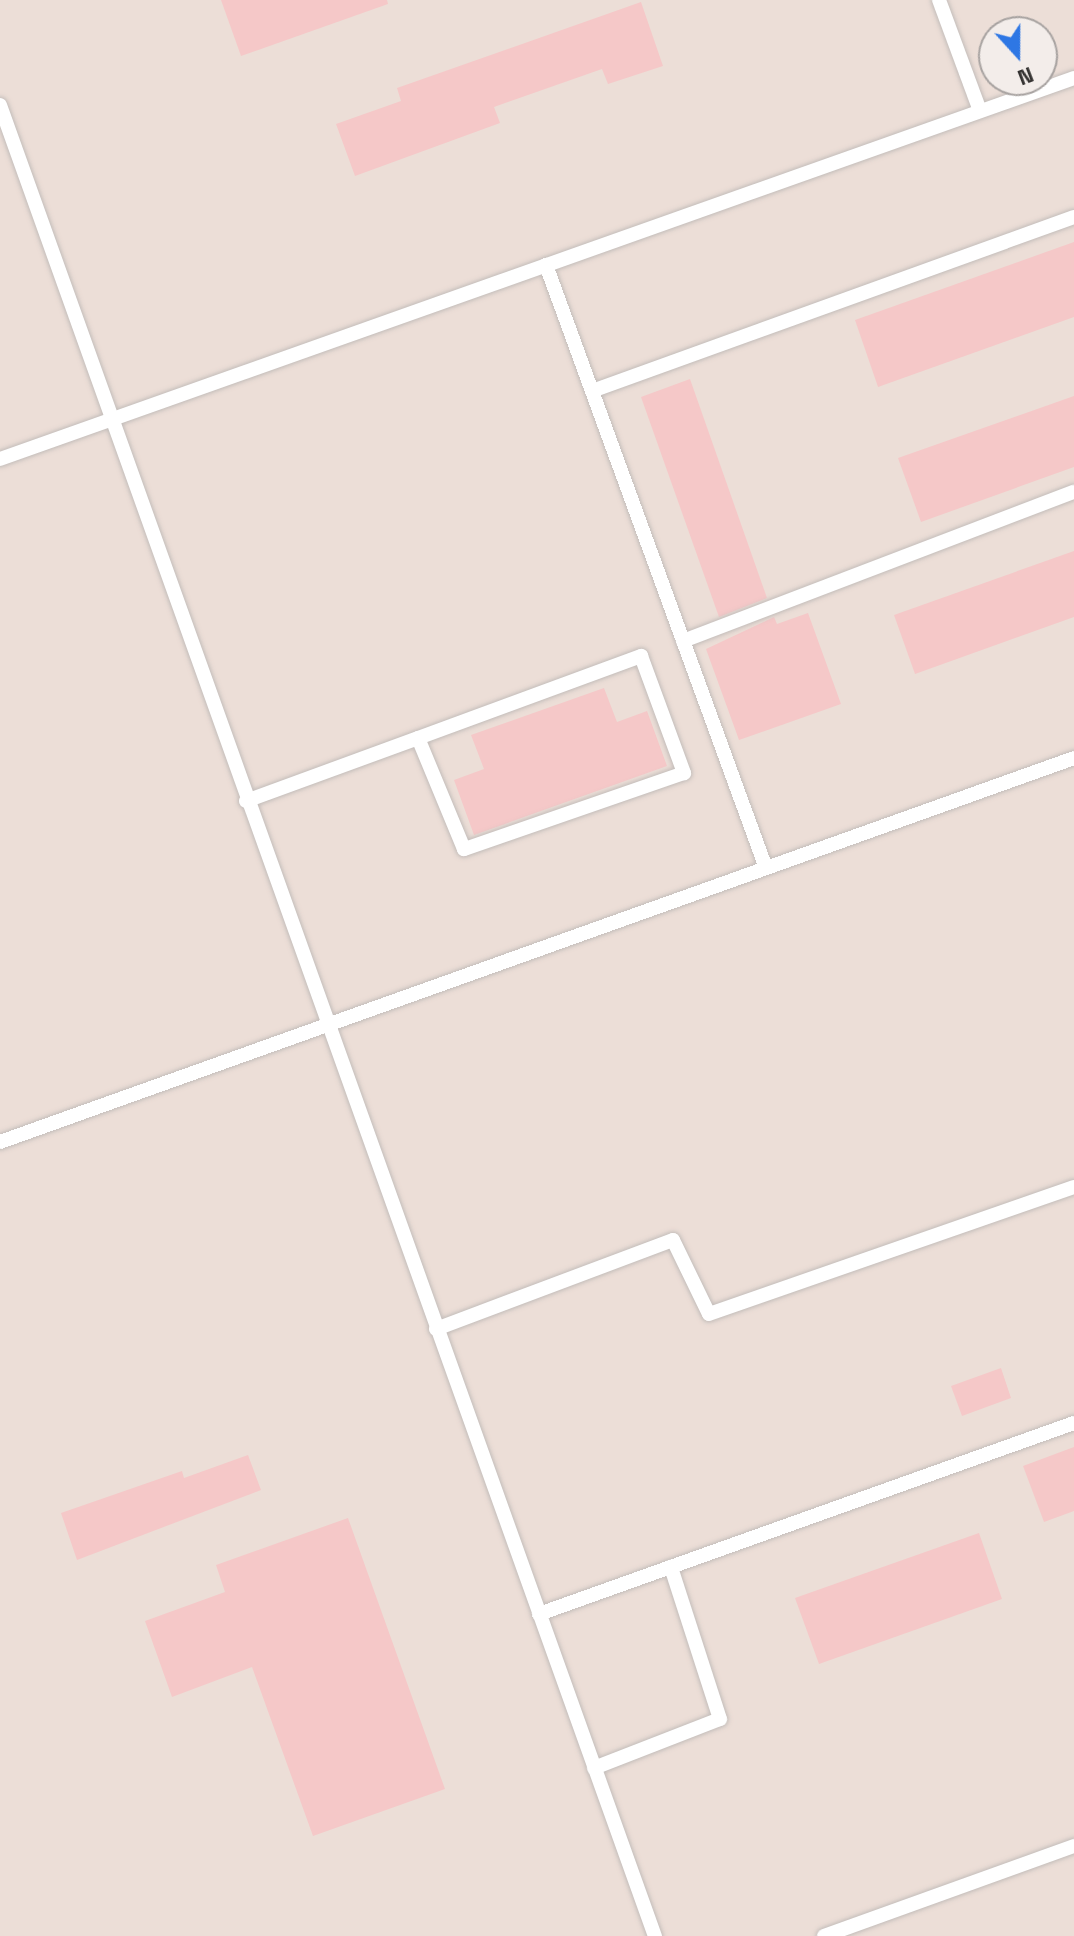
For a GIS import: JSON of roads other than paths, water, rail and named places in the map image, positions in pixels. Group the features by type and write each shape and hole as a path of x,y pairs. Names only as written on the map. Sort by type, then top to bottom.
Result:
{"lane":[{"path":"939,0 980,111"},
{"path":"0,459 1074,78"},
{"path":"0,105 246,801 655,1936"},
{"path":"592,391 1074,217"},
{"path":"546,265 766,868"},
{"path":"683,641 1074,492"},
{"path":"246,801 641,656 684,773 464,849 418,738"},
{"path":"0,1142 1074,758"},
{"path":"436,1329 673,1240 709,1314 1074,1187"},
{"path":"539,1614 1074,1423"},
{"path":"594,1768 720,1719 671,1567"},
{"path":"824,1936 1074,1846"}]}
